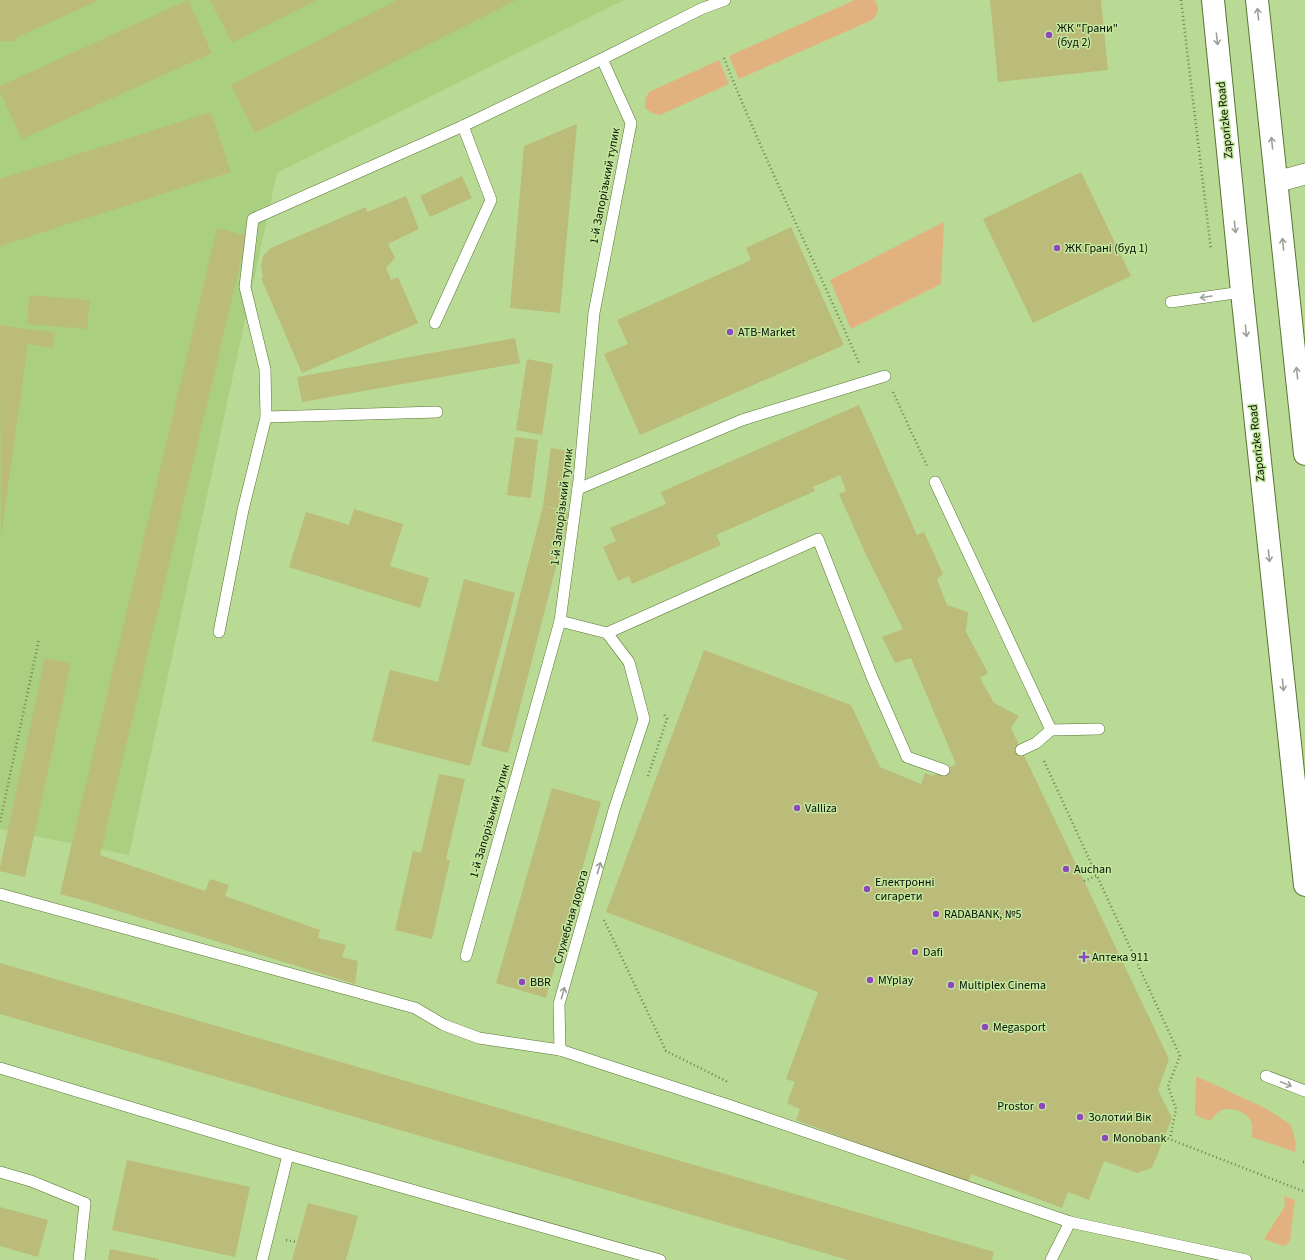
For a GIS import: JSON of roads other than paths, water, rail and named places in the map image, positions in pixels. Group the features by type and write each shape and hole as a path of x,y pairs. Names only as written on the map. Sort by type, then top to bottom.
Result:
{"main road":[{"name":"Zaporizke Road","path":"1213,0 1242,292 1305,885"},
{"path":"1257,0 1305,454"}],"street":[{"path":"1276,182 1305,174"}],"lane":[{"path":"219,632 243,510 266,417 266,369 245,287 253,219 463,126 602,59 703,5 725,0"},
{"name":"1-й Запорізький тупик","path":"466,956 560,621 578,490 594,313 631,123 602,59"},
{"path":"435,323 491,200 463,126"},
{"path":"1171,302 1242,292"},
{"path":"578,490 742,420 885,376"},
{"path":"266,417 437,412"},
{"path":"935,482 1051,730"},
{"path":"560,621 608,633 818,539 872,677 907,757 944,770"},
{"name":"Служебная дорога","path":"560,1050 559,1004 614,810 644,719 629,662 608,633"},
{"path":"1021,750 1036,743 1051,730 1099,729"},
{"path":"0,894 414,1008 444,1026 479,1038 560,1050 731,1106 1070,1222 1246,1260"},
{"path":"0,1068 288,1155 660,1260"},
{"path":"1266,1076 1305,1091"},
{"path":"262,1260 288,1155"},
{"path":"0,1172 31,1182 85,1203 79,1260"},
{"path":"1051,1260 1070,1222"}],"place":[{"name":"ЖК \"Грани\" (буд 2)","path":"1049,35"},
{"name":"ЖК Грані (буд 1)","path":"1057,248"},
{"name":"ATB-Market","path":"730,332"},
{"name":"Valliza","path":"797,808"},
{"name":"Auchan","path":"1066,869"},
{"name":"Електронні сигарети","path":"867,889"},
{"name":"RADABANK, №5","path":"936,914"},
{"name":"Dafi","path":"915,952"},
{"name":"Аптека 911","path":"1084,957"},
{"name":"MYplay","path":"870,980"},
{"name":"BBR","path":"522,982"},
{"name":"Multiplex Cinema","path":"951,985"},
{"name":"Megasport","path":"985,1027"},
{"name":"Prostor","path":"1042,1106"},
{"name":"Золотий Вік","path":"1080,1117"},
{"name":"Monobank","path":"1105,1138"}]}
